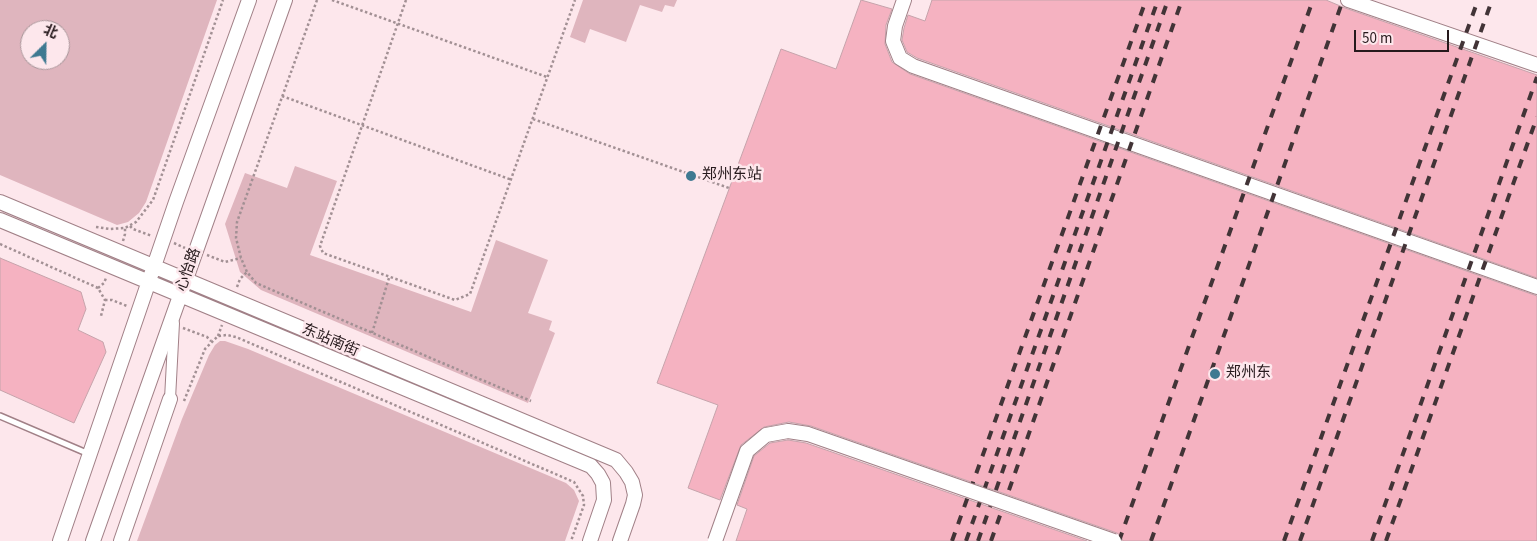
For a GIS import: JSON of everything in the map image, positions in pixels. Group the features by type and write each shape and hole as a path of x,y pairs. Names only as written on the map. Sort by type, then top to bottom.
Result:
{"street":[{"path":"60,541 154,267 250,0"},
{"name":"心怡路","path":"94,541 285,0"},
{"path":"904,0 895,26 893,41 900,58 914,66 1537,288"},
{"path":"1348,0 1537,65"},
{"name":"东站南街","path":"0,202 616,460 632,482 635,495 634,504 620,541"},
{"name":"东站南街","path":"0,220 591,466 604,483 604,500 590,541"},
{"path":"121,541 177,400 174,312"},
{"path":"714,541 747,451 766,435 788,431 808,434 1114,541"}],"lane":[{"path":"0,416 91,455"}],"path":[{"path":"89,224 110,229 124,228 136,222 152,200 224,0"},
{"path":"317,0 236,222 236,238 247,272 256,283 531,401"},
{"path":"332,0 548,77"},
{"path":"406,0 320,246 323,253 456,300 470,294 575,0"},
{"path":"282,96 512,180"},
{"path":"533,119 729,188"},
{"path":"0,244 98,288 105,300 101,316"},
{"path":"372,333 390,278"},
{"path":"177,400 205,349 218,336 236,337 574,482 583,496 584,505 571,541"}],"shaded area":[{"path":"0,0 217,0 146,202 139,213 128,222 117,225 0,175"},
{"path":"583,0 677,0 674,7 665,5 662,12 640,5 626,42 590,29 585,43 570,37"},
{"path":"295,166 337,181 310,255 471,312 496,240 548,260 528,313 552,321 549,330 555,333 528,403 261,290 240,272 225,224 245,173 287,188"},
{"path":"220,341 248,349 566,483 574,490 579,501 565,541 137,541 182,419 209,355"}],"building":[{"name":"郑州东站","path":"861,0 892,9 886,25 885,44 892,62 910,74 1537,296 1537,541 1123,541 1117,533 811,426 789,422 764,427 741,445 720,500 688,488 718,405 657,383 781,49 836,69"},
{"path":"932,0 1326,0 1537,75 1537,278 917,58 907,52 902,40 904,28 908,15 925,21"},
{"path":"0,258 81,292 86,309 78,330 103,342 106,352 74,423 0,390"},
{"path":"788,440 806,443 1087,541 736,541 747,509 737,505 754,456 770,443"}],"railway":[{"path":"952,541 1146,0"},
{"path":"966,541 1158,0"},
{"path":"978,541 1168,0"},
{"path":"991,541 1182,0"},
{"path":"1119,541 1313,0"},
{"path":"1151,541 1343,0"},
{"path":"1284,541 1478,0"},
{"path":"1300,541 1492,0"},
{"path":"1372,541 1537,77"},
{"path":"1386,541 1537,117"}],"place":[{"name":"郑州东站","path":"691,176"},
{"name":"郑州东","path":"1215,374"}]}
